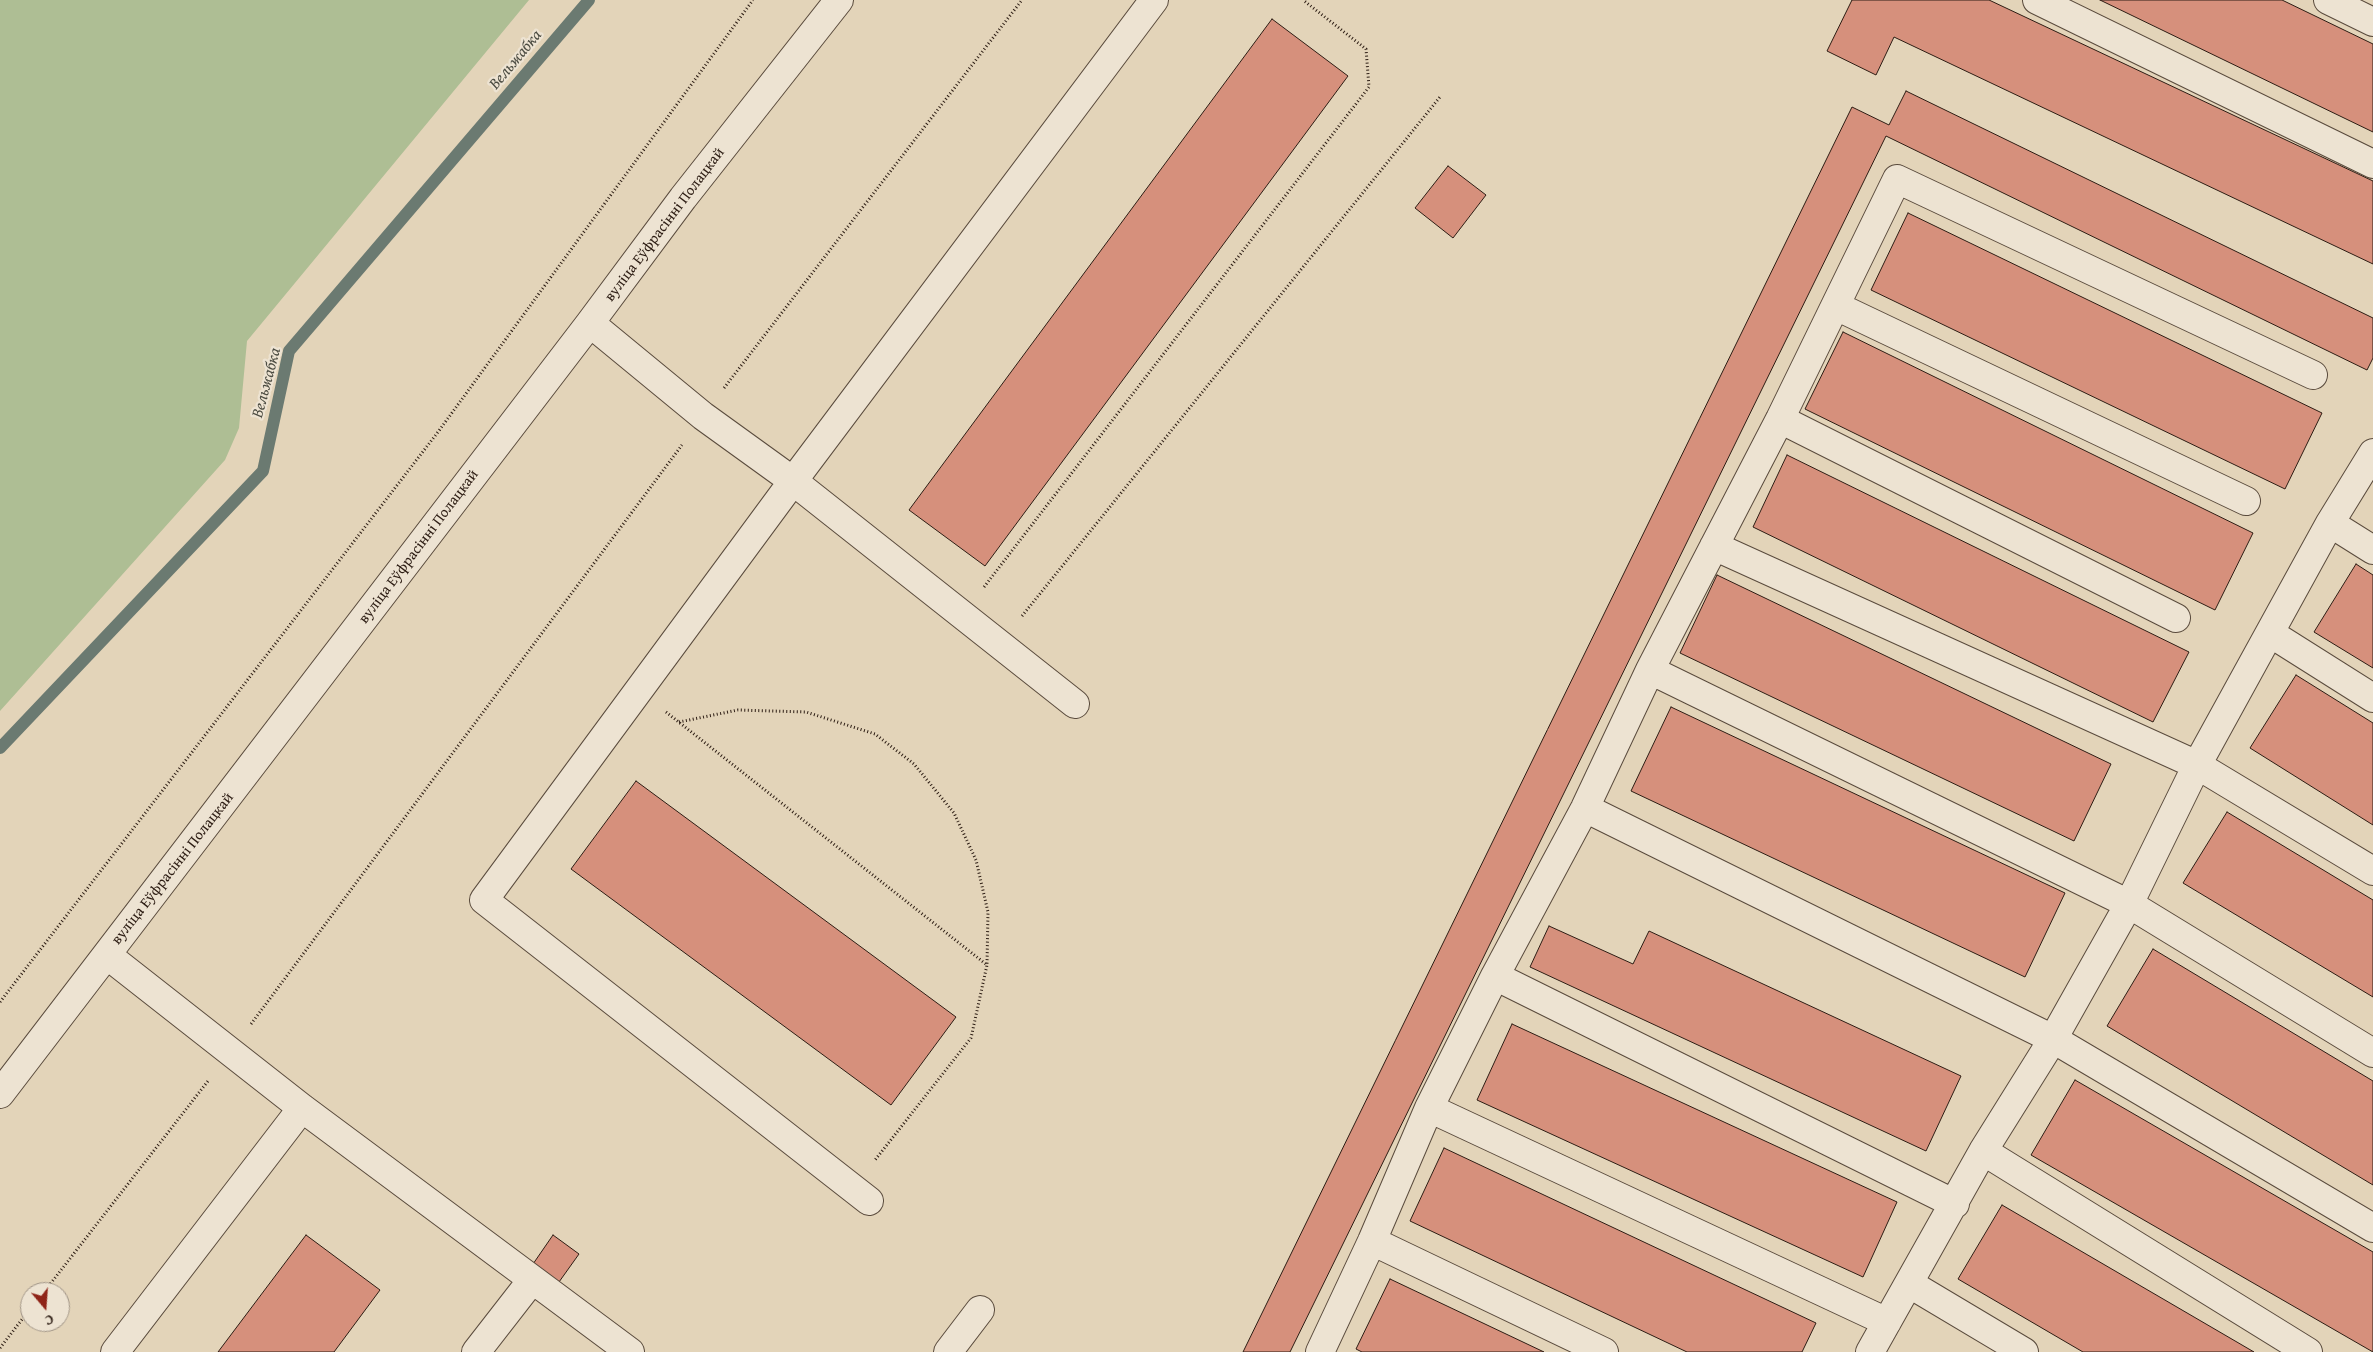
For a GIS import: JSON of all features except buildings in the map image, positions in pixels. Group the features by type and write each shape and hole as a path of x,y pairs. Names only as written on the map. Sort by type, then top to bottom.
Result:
{"street":[{"name":"вуліца Еўфрасінні Полацкай","path":"0,1094 684,198 839,0"},
{"path":"861,1194 484,900 793,481 1154,0"},
{"path":"2037,0 2373,164"},
{"path":"2328,0 2373,22"},
{"path":"1320,1352 1372,1241 1429,1108 1494,976 1585,808 1650,670 1780,420 1897,179 2313,375"},
{"path":"1836,306 2246,500"},
{"path":"590,323 703,416 793,481 1075,704"},
{"path":"1780,420 2176,618"},
{"path":"1870,1352 1983,1152 2053,1039 2129,904 2197,766 2330,522 2373,453"},
{"path":"2330,522 2373,550"},
{"path":"1714,546 2197,766 2373,871"},
{"path":"2270,633 2373,698"},
{"path":"1650,670 2129,904 2373,1053"},
{"path":"1585,808 2053,1039 2373,1228"},
{"path":"107,955 302,1108 630,1352"},
{"path":"1494,976 1955,1204"},
{"path":"114,1352 302,1108"},
{"path":"1429,1108 1887,1322"},
{"path":"1983,1152 2308,1352"},
{"path":"1372,1241 1604,1352"},
{"path":"476,1352 532,1280"},
{"path":"1910,1284 2024,1352"},
{"path":"948,1352 980,1310"}],"path":[{"path":"0,1002 438,432 753,0"},
{"path":"52,1282 230,1052 703,416 1022,0"},
{"path":"962,615 1369,88 1366,49 1303,0"},
{"path":"999,644 1440,97"},
{"path":"638,690 987,965"},
{"path":"678,722 738,710 806,712 875,734 914,764 954,813 976,860 988,912 987,965 971,1038 861,1194"},
{"path":"0,1348 20,1322"}],"green space":[{"path":"0,0 529,0 247,341 239,428 225,460 0,711"}],"waterway":[{"name":"Вельжабка","path":"0,748 263,471 289,351 589,0"}]}
